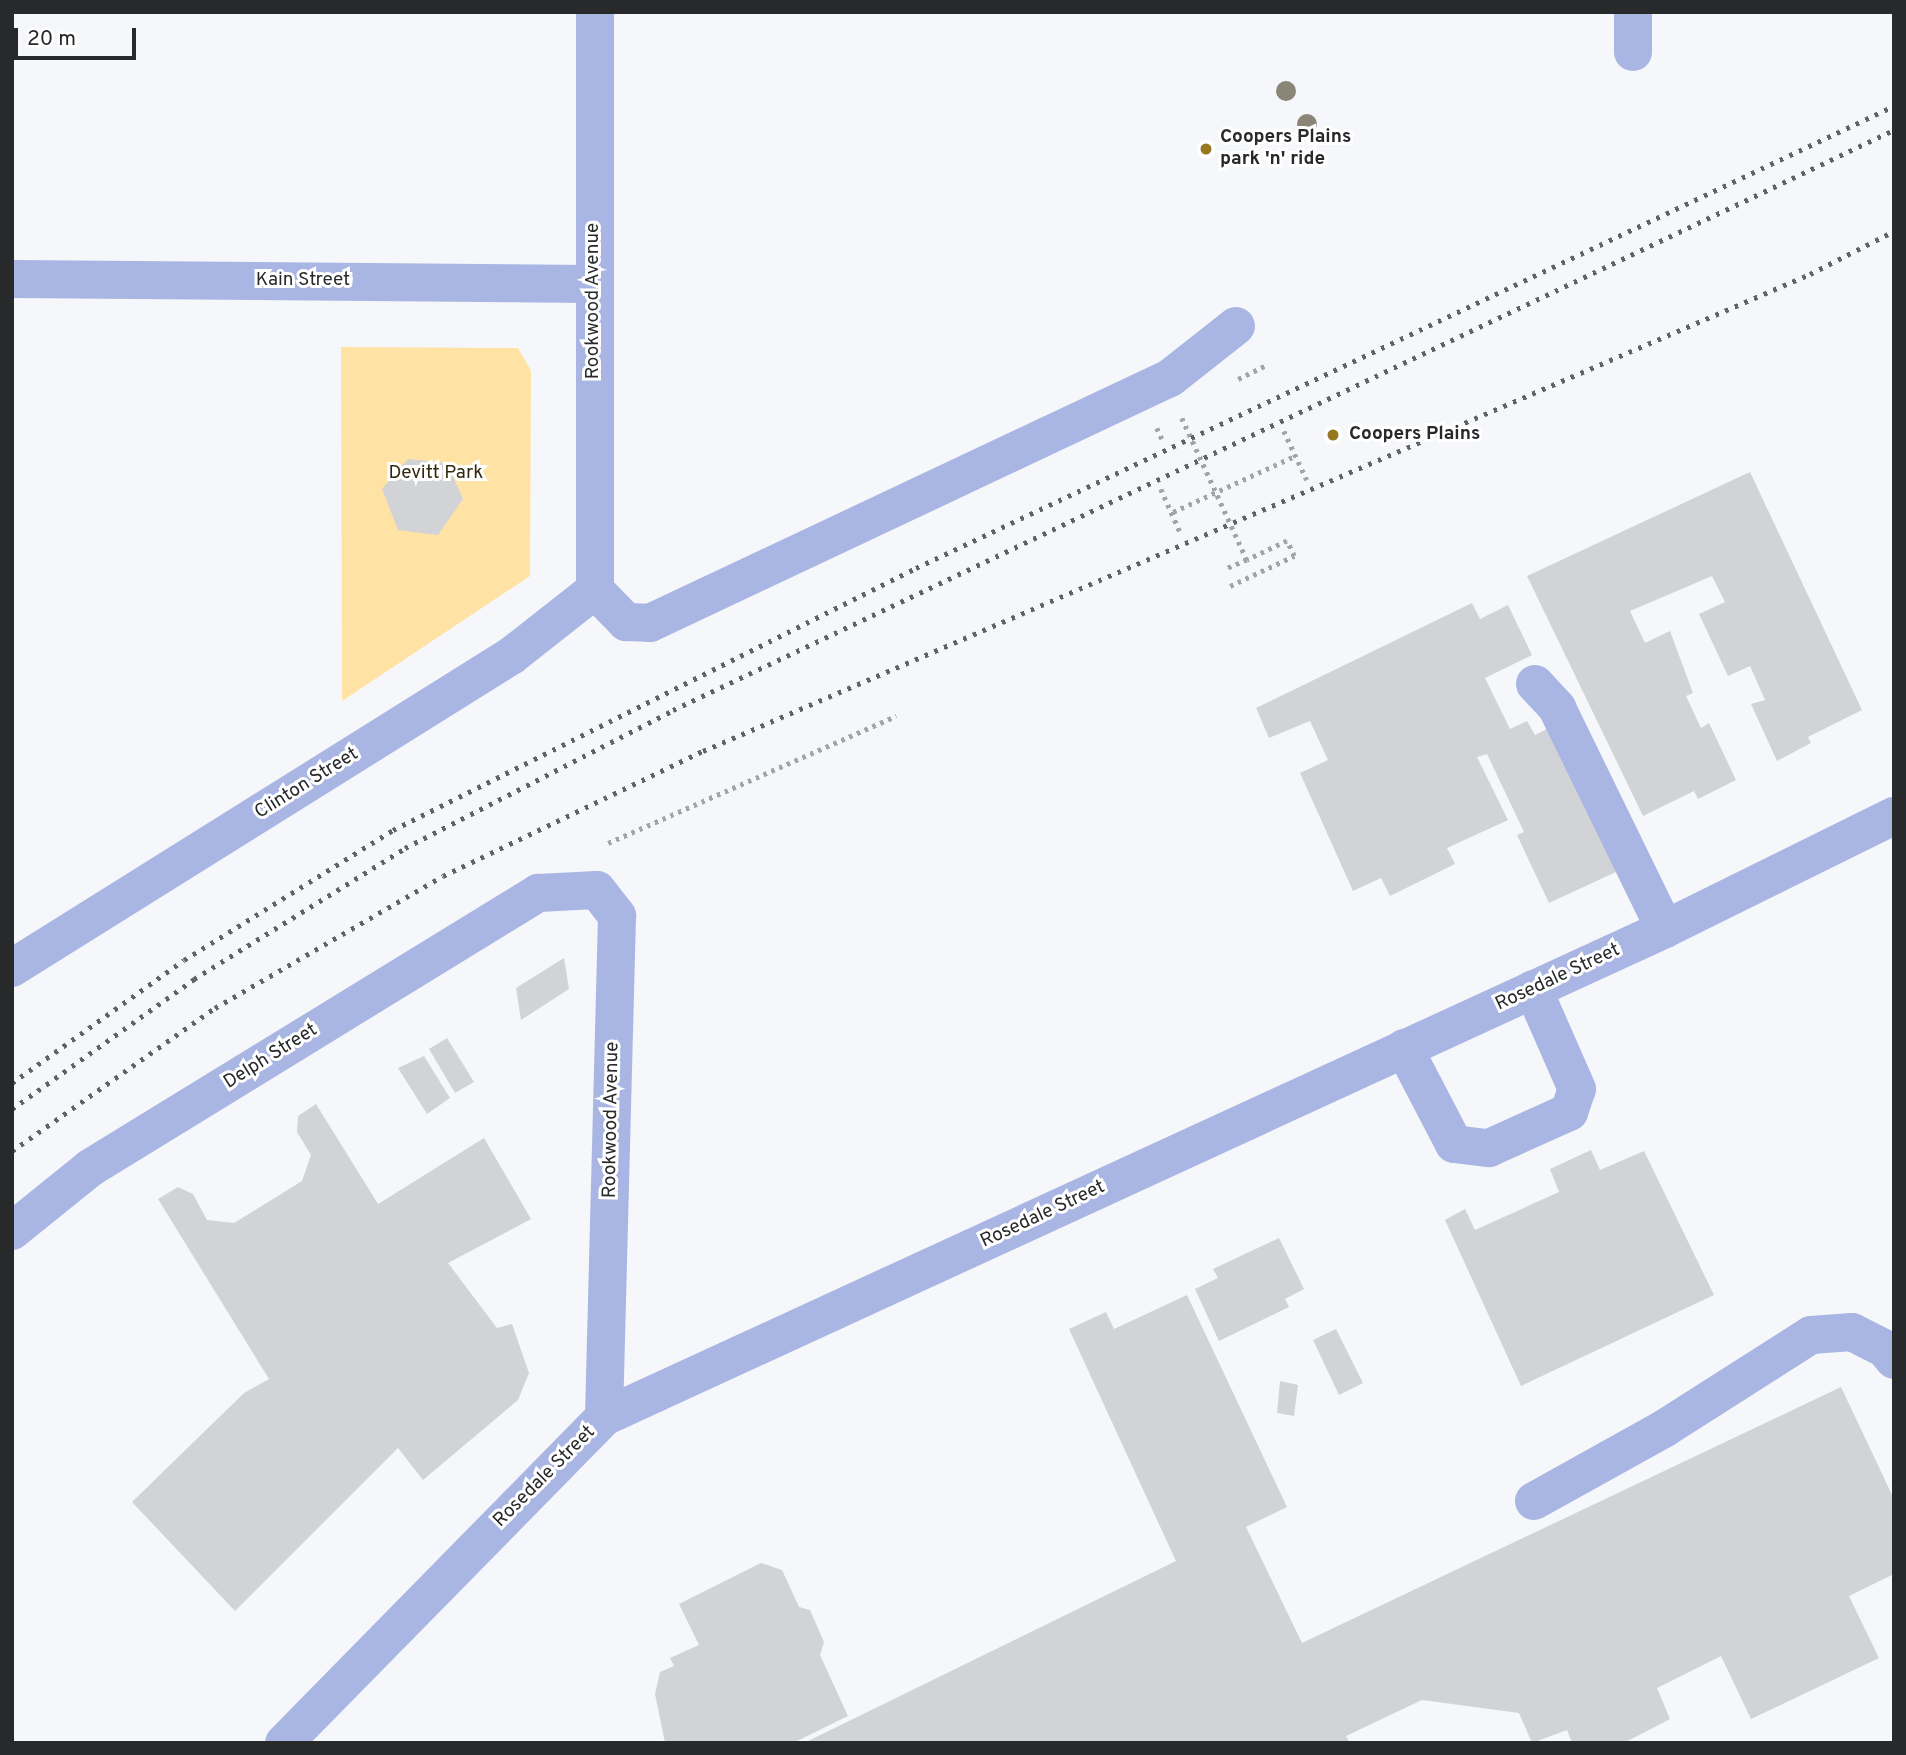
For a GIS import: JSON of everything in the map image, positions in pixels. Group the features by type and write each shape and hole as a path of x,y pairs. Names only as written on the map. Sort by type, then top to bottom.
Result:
{"street":[{"name":"Rookwood Avenue","path":"595,12 595,590"},
{"path":"1633,12 1633,52"},
{"name":"Kain Street","path":"12,279 593,284"},
{"path":"595,590 626,622 650,623 1170,378 1236,326"},
{"name":"Clinton Street","path":"12,968 511,656 595,590"},
{"path":"1535,684 1557,708 1665,929"},
{"name":"Rosedale Street","path":"284,1743 604,1417 1665,929 1894,816"},
{"name":"Rookwood Avenue","path":"538,893 597,890 617,916 604,1417"},
{"name":"Delph Street","path":"12,1231 54,1192 90,1168 538,893"},
{"path":"1404,1048 1454,1144 1489,1149 1524,1133 1569,1112 1577,1089 1533,989"},
{"path":"1534,1501 1665,1428 1811,1335 1852,1332 1885,1349 1894,1360"}],"path":[{"path":"1176,406 1247,560"},
{"path":"1284,430 1307,480"},
{"path":"1172,512 1295,456"},
{"path":"1161,489 1181,534"},
{"path":"1224,570 1287,541 1294,556 1230,586"},
{"path":"608,843 896,716"}],"green space":[{"name":"Devitt Park","path":"341,347 518,348 531,371 530,576 342,701"}],"building":[{"path":"408,459 447,463 463,499 438,535 398,530 382,489"},
{"path":"1750,472 1862,710 1808,737 1811,743 1777,761 1751,704 1765,700 1750,666 1728,676 1699,614 1725,602 1712,576 1630,611 1645,643 1670,631 1693,693 1686,696 1701,728 1709,723 1736,780 1698,799 1694,791 1643,816 1527,576"},
{"path":"1472,603 1480,619 1508,605 1532,655 1485,678 1510,729 1527,721 1535,735 1551,727 1616,872 1549,903 1517,835 1524,832 1487,754 1477,757 1508,820 1447,848 1455,864 1390,896 1381,878 1353,891 1300,773 1328,760 1310,721 1269,738 1256,708"},
{"path":"564,958 569,989 521,1020 516,988"},
{"path":"447,1038 474,1082 455,1093 429,1049"},
{"path":"424,1056 450,1098 427,1114 398,1068"},
{"path":"316,1104 378,1204 484,1138 531,1219 448,1263 497,1328 512,1324 529,1373 518,1400 423,1480 398,1448 235,1611 132,1502 244,1393 269,1379 158,1199 178,1187 193,1194 207,1220 234,1223 302,1181 311,1155 297,1132 298,1116"},
{"path":"1591,1150 1600,1170 1644,1151 1714,1295 1521,1386 1445,1220 1465,1209 1475,1230 1559,1192 1550,1169"},
{"path":"1279,1238 1304,1289 1285,1299 1289,1307 1219,1341 1195,1289 1218,1278 1213,1269"},
{"path":"1187,1295 1287,1507 1246,1527 1302,1643 1841,1387 1894,1499 1894,1574 1849,1596 1879,1658 1751,1719 1721,1656 1657,1688 1670,1719 1624,1743 1572,1743 1567,1730 1532,1743 1519,1713 1422,1700 1346,1736 1350,1743 804,1743 1176,1561 1069,1329 1106,1312 1114,1329"},
{"path":"1336,1329 1363,1383 1339,1395 1313,1340"},
{"path":"1280,1381 1298,1385 1294,1416 1277,1413"},
{"path":"761,1563 782,1570 799,1607 810,1610 824,1642 820,1655 848,1716 793,1743 665,1743 655,1694 660,1672 674,1666 670,1658 699,1645 679,1604"}],"railway":[{"path":"12,1083 184,960 393,830 916,568 1894,106"},
{"path":"12,1109 194,979 405,848 673,710 1894,130"},
{"path":"12,1151 215,1008 443,876 703,751 1810,274 1894,231"}],"place":[{"name":"Coopers Plains park 'n' ride","path":"1206,149"},
{"name":"Coopers Plains","path":"1333,435"}]}
